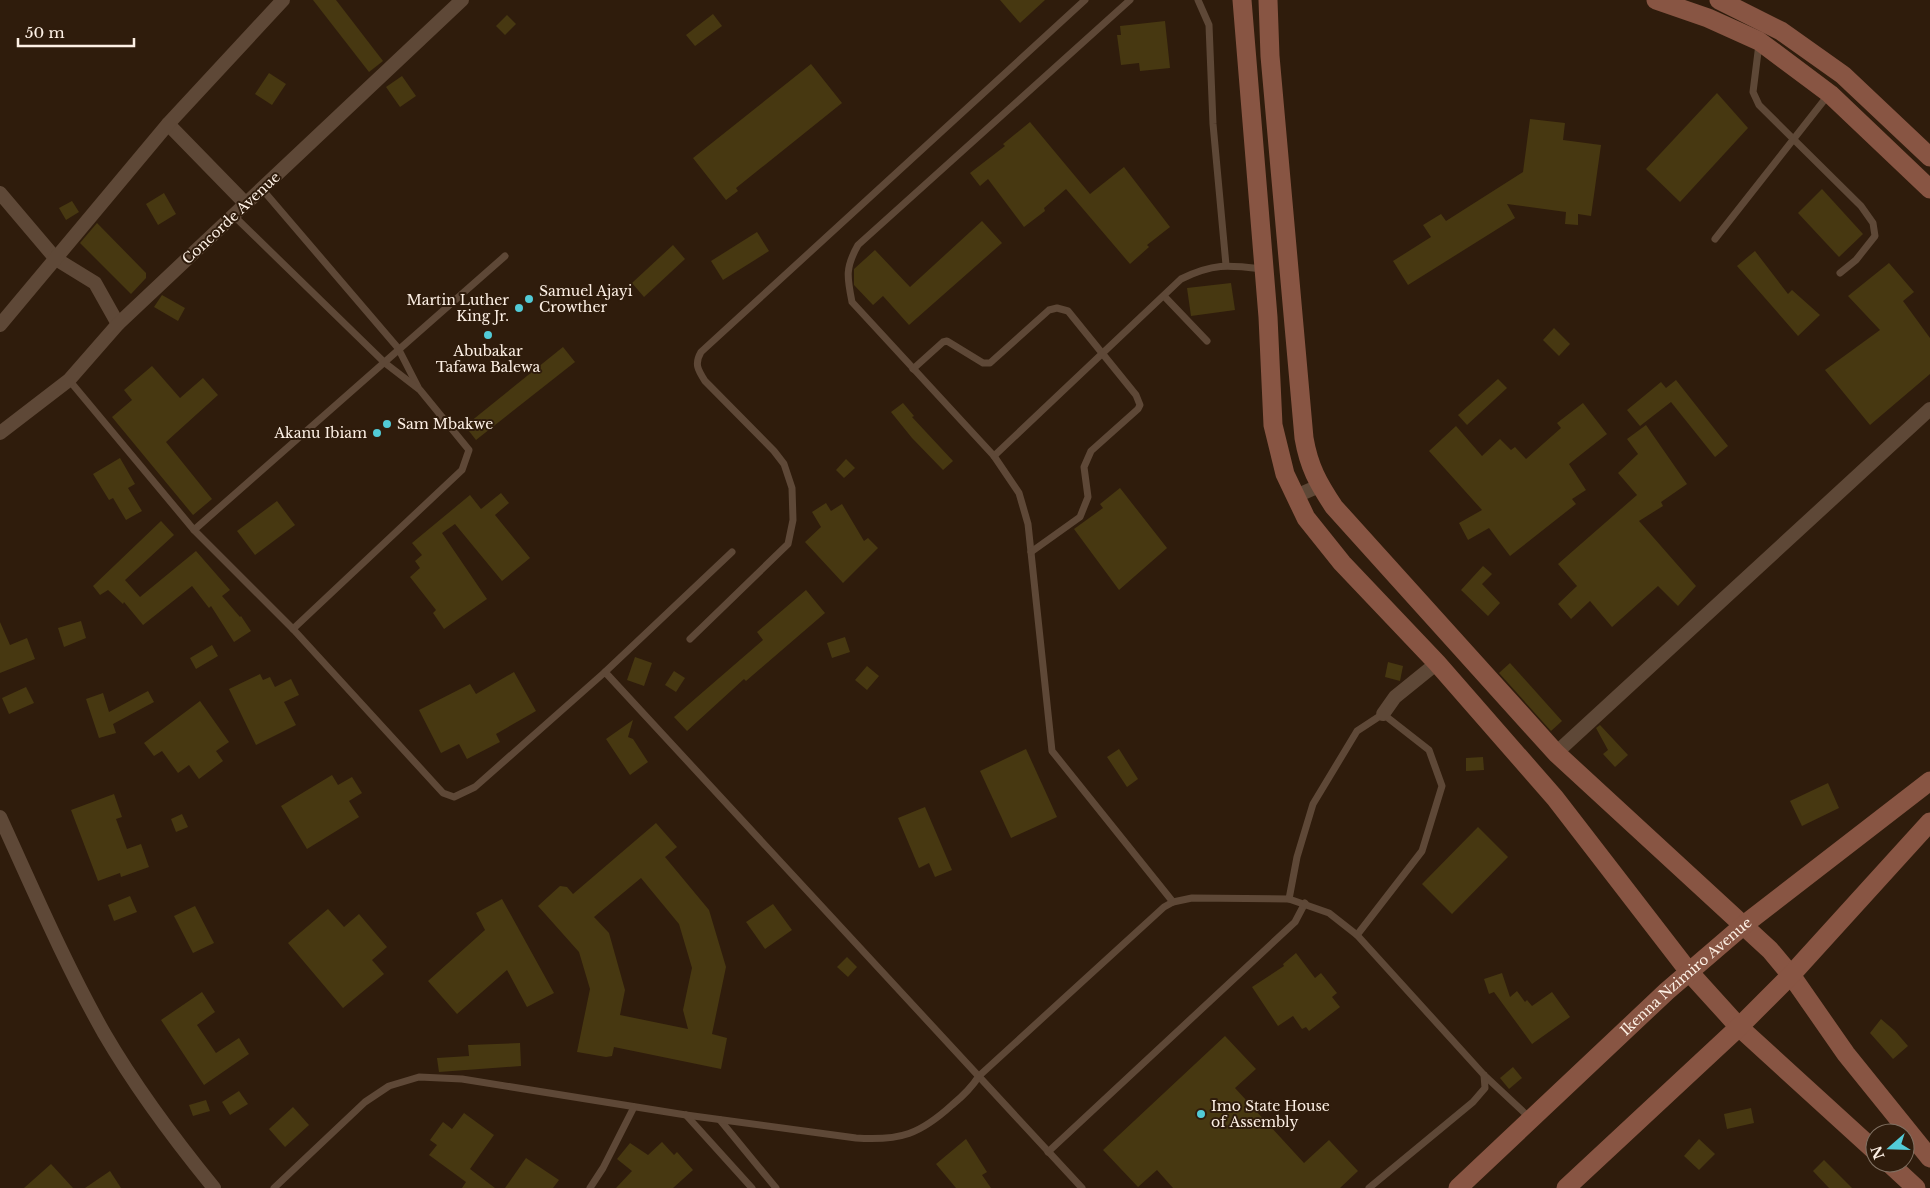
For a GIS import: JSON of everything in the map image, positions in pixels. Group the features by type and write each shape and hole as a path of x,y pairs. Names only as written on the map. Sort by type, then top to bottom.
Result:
{"street":[{"name":"Concorde Avenue","path":"0,433 69,380 118,324 462,0"},
{"path":"1242,0 1264,269 1273,425 1285,474 1306,518 1342,563 1437,663 1554,798 1690,973 1739,1027 1865,1141"},
{"path":"1268,0 1270,56 1304,438 1308,463 1319,486 1334,507 1556,753 1745,924 1792,975 1846,1054 1930,1158"},
{"path":"1656,0 1708,18 1759,41 1830,94 1930,189"},
{"path":"1719,0 1781,30 1843,75 1930,157"},
{"path":"0,325 168,124 279,1"},
{"path":"168,124 246,204"},
{"path":"0,193 56,258 95,283 118,324"},
{"path":"1556,753 1930,409"},
{"path":"1296,496 1319,486"},
{"path":"1383,714 1395,697 1437,663"},
{"name":"Ikenna Nzimiro Avenue","path":"1458,1188 1667,991 1745,924 1930,781"},
{"path":"0,817 58,943 104,1033 166,1128 214,1188"},
{"path":"1566,1188 1792,975 1930,822"},
{"path":"1900,1173 1916,1188"}],"lane":[{"path":"690,639 788,544 793,520 792,488 784,464 774,451 705,381 697,369 696,361 701,352 1084,0"},
{"path":"1130,0 858,245 848,262 847,278 852,302 994,456 1019,493 1028,524 1052,751 1174,902"},
{"path":"1198,0 1209,25 1213,124 1226,265"},
{"path":"1759,41 1753,92 1759,105 1796,139 1861,206 1873,223 1875,236 1856,260 1840,273"},
{"path":"1715,239 1830,94"},
{"path":"262,189 398,348 420,390 469,450 462,470 293,628"},
{"path":"234,216 385,363 420,390"},
{"path":"194,530 385,363 398,348 505,256"},
{"path":"994,456 1181,279 1196,272 1226,265 1264,269"},
{"path":"1164,296 1207,341"},
{"path":"913,368 942,342 947,341 983,363 990,364 1049,310 1057,308 1068,311 1104,352 1136,395 1140,405 1138,410 1091,451 1084,467 1088,497 1080,517 1031,552"},
{"path":"69,380 194,530 293,628 442,793 454,797 475,787 605,672 732,552"},
{"path":"605,672 1082,1188"},
{"path":"1289,898 1296,857 1313,804 1357,731 1383,714 1429,750 1442,786 1422,851 1357,936"},
{"path":"274,1188 365,1102 389,1086 419,1077 462,1079 686,1115 856,1138 880,1140 907,1135 931,1124 973,1086 979,1076 1164,907 1174,902 1192,898 1289,898 1329,913 1357,936 1484,1075 1531,1119"},
{"path":"1048,1152 1295,922 1305,903"},
{"path":"1369,1188 1473,1102 1485,1088 1484,1075"},
{"path":"590,1188 603,1168 634,1107"},
{"path":"686,1115 752,1188"},
{"path":"720,1120 776,1188"}],"building":[{"path":"313,0 336,0 383,61 369,72"},
{"path":"1000,0 1045,0 1020,23"},
{"path":"713,14 722,26 695,46 686,35"},
{"path":"507,15 516,24 505,35 496,26"},
{"path":"1165,21 1170,68 1140,71 1139,63 1121,65 1117,35 1121,35 1120,26"},
{"path":"811,64 842,103 736,188 738,191 726,200 693,158"},
{"path":"269,73 286,84 272,105 255,94"},
{"path":"402,76 416,96 400,107 386,87"},
{"path":"1717,93 1748,128 1680,202 1646,169"},
{"path":"1530,119 1565,123 1563,140 1601,145 1591,216 1578,214 1578,225 1565,224 1566,212 1507,204 1515,218 1408,285 1393,261 1431,237 1423,225 1441,214 1446,221 1523,172"},
{"path":"1030,122 1090,194 1124,167 1170,227 1147,245 1149,247 1130,264 1066,189 1044,208 1045,211 1024,227 988,179 980,186 970,173 1005,146 1003,144"},
{"path":"1822,189 1863,234 1839,257 1798,213"},
{"path":"164,193 176,214 158,225 146,204"},
{"path":"72,201 79,212 66,220 59,208"},
{"path":"982,221 1002,243 909,325 883,296 873,305 854,285 854,269 875,250 910,287"},
{"path":"97,223 146,273 146,278 131,294 80,243"},
{"path":"757,232 769,251 723,280 711,261"},
{"path":"673,245 685,259 644,297 632,283"},
{"path":"1755,251 1788,294 1792,290 1820,315 1798,336 1737,266"},
{"path":"1889,263 1914,292 1903,301 1930,338 1930,374 1870,425 1825,370 1880,330 1848,296"},
{"path":"1231,283 1235,310 1191,316 1187,288"},
{"path":"162,295 185,308 178,321 154,307"},
{"path":"1554,328 1570,344 1559,356 1543,340"},
{"path":"563,347 575,362 476,440 465,426"},
{"path":"152,366 180,398 203,378 218,395 166,442 212,499 193,515 112,417 132,400 124,390"},
{"path":"1498,379 1507,388 1467,425 1458,415"},
{"path":"1676,380 1728,446 1715,457 1671,402 1640,426 1627,410 1661,382 1666,388"},
{"path":"903,403 914,416 912,417 953,461 943,470 912,438 891,412"},
{"path":"1583,403 1607,434 1569,464 1586,490 1572,499 1576,504 1510,556 1489,528 1468,540 1459,523 1482,510 1429,451 1456,426 1482,456 1500,439 1511,450 1515,447 1526,459 1561,428 1557,423"},
{"path":"1646,425 1687,484 1661,502 1663,506 1639,521 1696,586 1678,606 1658,586 1612,627 1590,601 1571,619 1558,604 1577,586 1558,564 1637,495 1618,473 1638,454 1627,439"},
{"path":"120,458 135,484 128,488 142,511 126,520 113,498 109,500 93,474"},
{"path":"846,459 855,468 844,478 836,470"},
{"path":"1120,488 1167,548 1119,590 1074,529 1103,508 1100,504"},
{"path":"501,493 509,503 495,515 530,558 502,581 455,524 442,533 487,599 444,629 433,613 436,610 410,577 420,568 415,561 422,555 412,543 470,495 481,509"},
{"path":"277,501 295,525 255,555 237,531"},
{"path":"826,503 831,511 842,504 864,541 868,538 878,548 843,583 805,542 821,527 812,512"},
{"path":"161,521 174,535 125,580 140,597 196,551 230,590 222,596 241,616 251,631 234,642 211,606 209,608 192,586 143,625 124,602 123,604 108,590 100,595 93,586"},
{"path":"1483,566 1492,574 1482,584 1500,603 1488,616 1461,590"},
{"path":"806,590 825,613 746,681 744,679 687,731 674,717 763,640 757,632"},
{"path":"81,621 86,638 64,647 58,628"},
{"path":"0,622 10,645 27,638 35,659 0,673"},
{"path":"845,637 850,652 832,658 827,643"},
{"path":"212,645 218,656 196,669 190,658"},
{"path":"635,657 652,663 644,686 627,680"},
{"path":"1388,662 1403,666 1400,681 1385,677"},
{"path":"1510,663 1562,721 1551,731 1499,673"},
{"path":"867,666 879,676 867,690 855,680"},
{"path":"674,671 685,678 676,692 665,685"},
{"path":"514,672 536,711 496,734 500,742 467,759 459,744 441,753 419,710 470,684 476,694"},
{"path":"260,674 263,680 270,677 275,687 291,679 299,695 284,702 296,725 256,745 229,689"},
{"path":"26,687 34,703 9,714 2,698"},
{"path":"148,691 154,702 113,724 116,733 99,738 86,699 103,693 109,712"},
{"path":"200,701 229,742 216,751 223,761 199,779 189,765 178,773 162,751 154,756 144,743"},
{"path":"633,720 628,737 633,739 648,762 630,775 606,739"},
{"path":"1600,725 1628,755 1615,767 1603,754 1608,750 1596,728"},
{"path":"1026,749 1057,817 1011,838 980,771"},
{"path":"1119,749 1138,779 1127,787 1107,757"},
{"path":"1483,757 1484,770 1466,771 1466,758"},
{"path":"332,775 338,785 352,777 362,793 349,801 359,817 307,849 281,806"},
{"path":"1828,783 1839,808 1802,826 1790,801"},
{"path":"114,794 122,817 116,819 127,849 141,844 149,867 121,877 120,873 98,881 71,810"},
{"path":"925,807 952,870 935,877 929,863 919,868 898,818"},
{"path":"182,814 188,827 176,832 171,819"},
{"path":"656,823 677,847 665,857 709,910 726,967 712,1034 727,1038 721,1069 614,1047 612,1056 606,1057 577,1052 590,989 579,952 538,906 560,886 567,887 573,894","holes":["641,878 679,924 692,968 683,1010 688,1029 620,1015 625,990 609,933 594,917"]},
{"path":"1478,827 1508,857 1452,914 1422,884"},
{"path":"130,896 137,912 114,921 108,905"},
{"path":"502,899 554,993 527,1007 507,970 457,1014 428,981 485,930 476,913"},
{"path":"773,904 792,930 765,949 746,922"},
{"path":"195,906 214,943 193,953 174,916"},
{"path":"328,909 344,927 359,914 387,947 372,960 384,974 343,1008 288,943"},
{"path":"1296,953 1315,978 1321,973 1337,993 1332,997 1340,1007 1309,1031 1306,1027 1302,1029 1293,1016 1278,1026 1252,987 1284,966 1283,964"},
{"path":"847,957 857,967 848,977 837,967"},
{"path":"1502,973 1510,997 1517,991 1525,1002 1527,1000 1532,1006 1552,992 1570,1017 1532,1044 1494,992 1489,994 1484,979"},
{"path":"202,992 215,1012 197,1025 216,1053 239,1038 249,1054 204,1085 161,1020"},
{"path":"1881,1019 1908,1046 1893,1059 1870,1033"},
{"name":"Imo State House of Assembly","path":"1225,1036 1256,1069 1235,1088 1304,1163 1329,1140 1358,1171 1340,1188 1173,1188 1157,1170 1138,1187 1103,1150"},
{"path":"520,1043 521,1066 439,1072 437,1058 469,1056 468,1045"},
{"path":"1513,1067 1522,1078 1509,1089 1500,1078"},
{"path":"239,1091 248,1104 230,1115 222,1102"},
{"path":"206,1100 210,1111 193,1116 189,1105"},
{"path":"293,1107 309,1125 285,1147 269,1129"},
{"path":"1751,1108 1754,1123 1727,1129 1724,1114"},
{"path":"464,1113 494,1135 470,1169 495,1188 462,1188 466,1182 429,1155 437,1145 430,1140 443,1122 452,1129"},
{"path":"966,1139 987,1172 982,1175 991,1188 956,1188 936,1164"},
{"path":"1699,1139 1715,1154 1699,1170 1684,1156"},
{"path":"662,1142 674,1155 677,1152 693,1170 673,1188 616,1188 632,1171 617,1159 630,1143 648,1155"},
{"path":"526,1158 559,1180 553,1188 505,1188"},
{"path":"1824,1160 1852,1188 1829,1188 1813,1171"},
{"path":"51,1164 73,1188 24,1188"},
{"path":"110,1171 121,1188 85,1188"}],"place":[{"name":"Samuel Ajayi Crowther","path":"529,299"},
{"name":"Martin Luther King Jr.","path":"519,308"},
{"name":"Abubakar Tafawa Balewa","path":"488,335"},
{"name":"Sam Mbakwe","path":"387,424"},
{"name":"Akanu Ibiam","path":"377,433"},
{"name":"Imo State House of Assembly","path":"1201,1114"}]}
